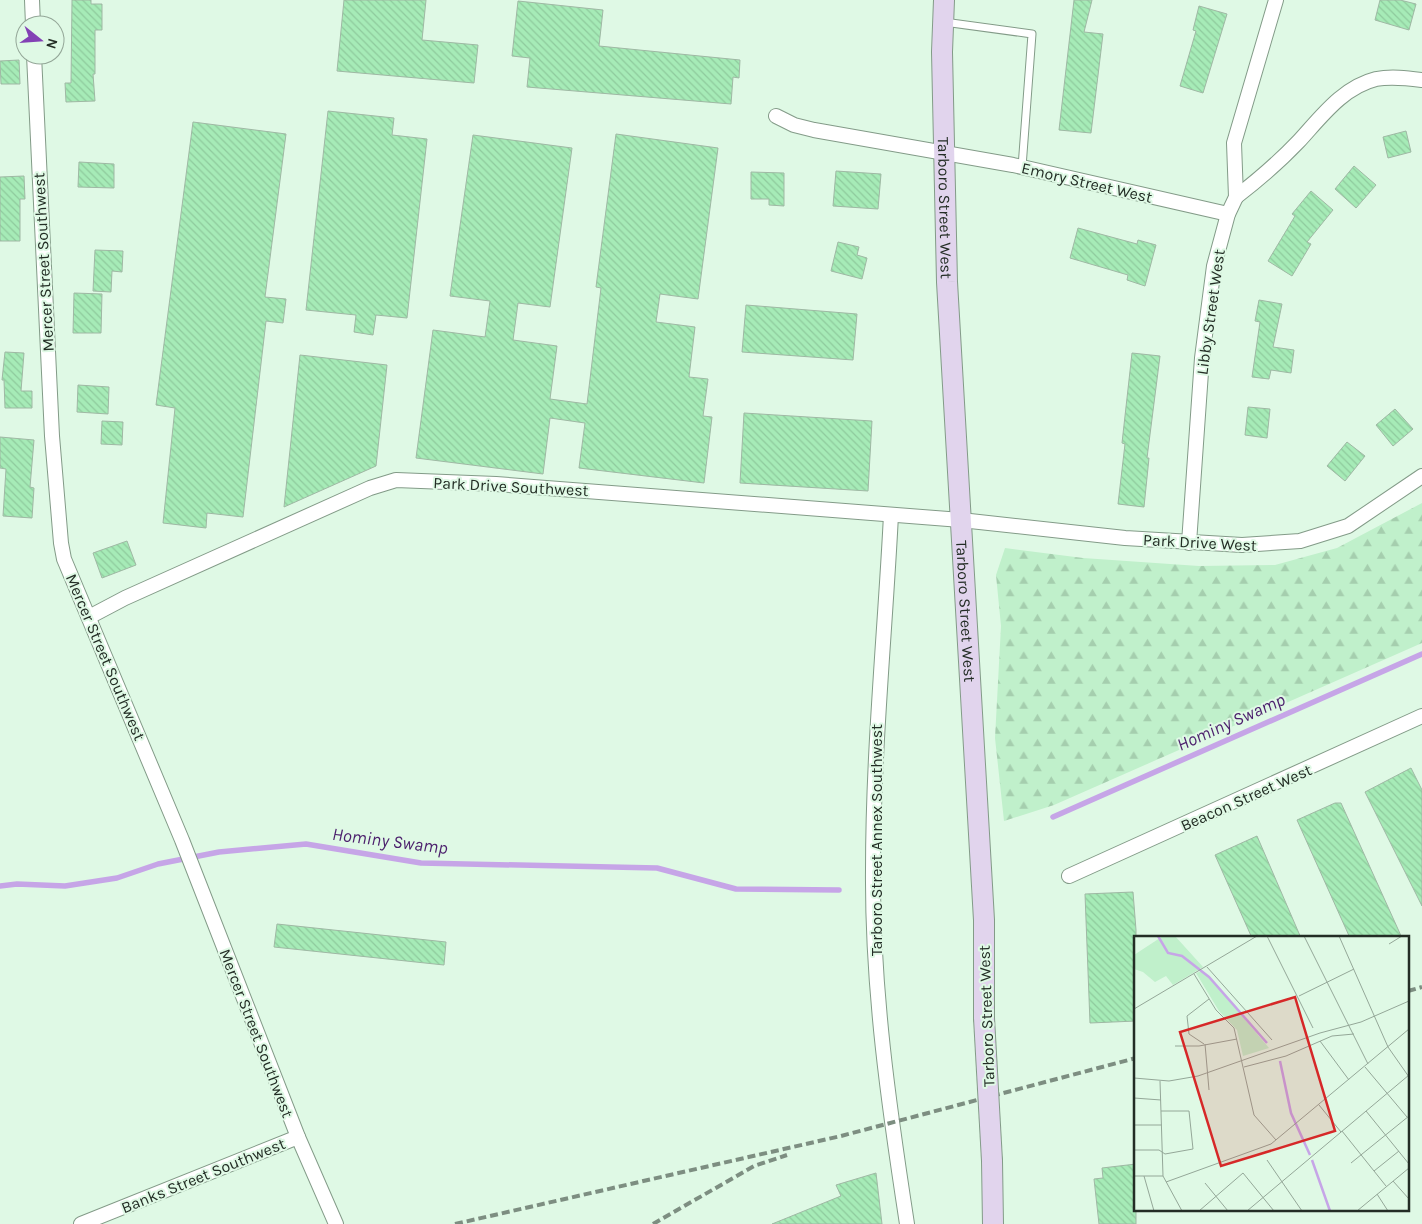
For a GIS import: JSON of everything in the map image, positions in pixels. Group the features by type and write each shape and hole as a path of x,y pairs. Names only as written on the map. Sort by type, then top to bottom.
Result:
{"main road":[{"name":"Tarboro Street West","path":"944,0 944,197 947,282 984,920 984,1018 992,1162 993,1224"}],"street":[{"path":"32,0 33,15"},
{"name":"Libby Street West","path":"1189,544 1202,358 1214,266 1228,214 1236,197 1234,142 1276,0"},
{"name":"Mercer Street Southwest","path":"34,65 52,436 60,543 64,559 196,874 298,1137 336,1224"},
{"path":"1236,197 1263,175 1343,96 1374,80 1396,78 1422,80"},
{"name":"Emory Street West","path":"776,116 794,125 814,130 1022,168 1228,214"},
{"name":"Park Drive West","path":"961,520 1189,544 1276,544 1320,536 1348,526 1422,476"},
{"name":"Park Drive Southwest","path":"89,617 125,598 370,488 396,480 506,485 961,520"},
{"name":"Tarboro Street Annex Southwest","path":"891,515 885,635 876,715 873,871 875,961 891,1122 908,1224"},
{"name":"Beacon Street West","path":"1069,876 1422,716"},
{"name":"Banks Street Southwest","path":"81,1224 298,1137"}],"lane":[{"path":"943,22 1032,34 1022,168"}],"green space":[{"path":"1422,503 1422,643 1054,805 1004,821 995,738 1001,626 996,575 1005,548 1083,558 1199,566 1275,565 1337,548"}],"building":[{"path":"72,0 91,0 91,4 102,4 102,30 95,30 95,74 93,74 95,101 66,102 65,83 71,83"},
{"path":"344,0 426,0 422,40 478,45 474,83 337,71"},
{"path":"1074,0 1092,0 1084,32 1103,34 1091,133 1059,130"},
{"path":"1380,0 1400,0 1416,4 1409,30 1375,20"},
{"path":"518,1 603,10 599,46 740,60 739,78 733,77 731,104 527,87 530,58 512,56"},
{"path":"1199,6 1227,14 1203,93 1180,86 1196,31 1193,30"},
{"path":"15,60 15,65 19,65 20,84 1,84 0,61"},
{"path":"328,111 394,118 392,135 427,139 407,318 376,315 373,335 354,332 356,315 306,310"},
{"path":"193,122 286,134 265,297 286,299 283,323 266,321 243,517 207,513 206,528 163,523 175,408 156,405"},
{"path":"1406,131 1411,152 1388,158 1383,137"},
{"path":"616,134 718,148 698,299 660,294 656,322 695,327 689,377 708,379 703,416 712,417 704,483 579,468 585,423 550,418 543,474 416,458 433,330 485,337 490,301 450,296 473,135 572,148 550,307 518,303 513,340 557,346 550,399 587,404 601,288 596,287"},
{"path":"79,162 114,164 114,188 78,187"},
{"path":"1354,166 1376,185 1356,208 1335,189"},
{"path":"836,171 881,174 878,209 833,206"},
{"path":"751,172 784,173 784,206 769,205 769,199 751,199"},
{"path":"24,176 25,199 20,199 20,241 0,241 0,177"},
{"path":"1311,191 1333,210 1307,242 1311,244 1292,276 1268,261 1295,216 1292,214"},
{"path":"1078,228 1137,244 1138,240 1156,245 1145,286 1127,280 1128,275 1070,258"},
{"path":"838,242 859,247 857,255 867,258 862,279 831,271"},
{"path":"95,250 123,251 122,272 112,271 111,292 93,291"},
{"path":"74,293 102,294 101,333 73,333"},
{"path":"1259,300 1282,304 1273,347 1294,350 1291,373 1271,370 1269,379 1252,377 1260,322 1255,321"},
{"path":"746,305 857,314 853,360 742,352"},
{"path":"5,352 24,353 21,391 32,391 32,408 5,408 4,380 2,380"},
{"path":"1132,353 1160,356 1147,458 1149,458 1144,507 1118,504 1125,444 1122,443"},
{"path":"300,355 387,365 376,466 284,507"},
{"path":"78,385 109,387 108,414 77,412"},
{"path":"1248,407 1270,409 1267,438 1245,435"},
{"path":"1395,409 1413,429 1393,446 1376,425"},
{"path":"744,413 872,421 868,491 740,483"},
{"path":"102,421 123,422 122,445 101,444"},
{"path":"0,437 34,440 30,487 34,488 32,518 3,516 6,469 0,468"},
{"path":"1347,442 1365,456 1345,481 1327,466"},
{"path":"127,541 136,565 102,578 93,553"},
{"path":"1411,768 1422,790 1422,906 1365,792"},
{"path":"1335,803 1341,803 1401,936 1349,936 1297,820"},
{"path":"1257,836 1300,936 1251,936 1215,855"},
{"path":"1133,892 1136,930 1136,936 1134,936 1134,1021 1090,1023 1085,894"},
{"path":"277,924 446,942 444,965 274,947"},
{"path":"1134,1164 1134,1212 1136,1212 1136,1224 1099,1224 1094,1179 1103,1178 1102,1168"},
{"path":"876,1173 882,1224 772,1224 841,1196 836,1185"}],"waterway":[{"name":"Hominy Swamp","path":"1053,817 1422,654"},
{"name":"Hominy Swamp","path":"0,886 17,884 65,886 117,878 158,864 219,852 306,844 421,863 657,868 736,889 839,890"}],"railway":[{"path":"1410,990 1422,987"},
{"path":"455,1224 841,1136 1134,1059"},
{"path":"653,1224 754,1166 787,1155"}]}
